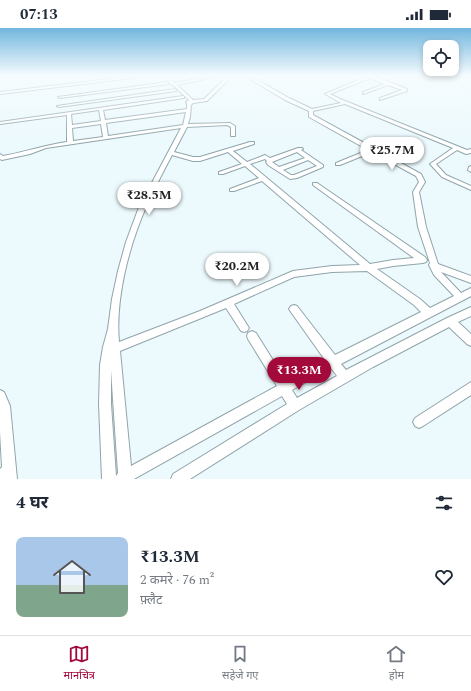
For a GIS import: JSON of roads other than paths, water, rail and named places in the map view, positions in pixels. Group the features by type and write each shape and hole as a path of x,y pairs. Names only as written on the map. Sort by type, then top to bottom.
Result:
{"street":[{"path":"58,115 60,97"},
{"path":"59,106 121,97"},
{"path":"135,97 136,104"},
{"path":"183,97 189,105"},
{"path":"0,123 183,97"},
{"path":"109,479 105,402 112,348 115,308 126,252 145,202 170,153 184,130 189,105 187,97"},
{"path":"70,127 189,105 205,100 208,97"},
{"path":"284,97 311,110 345,103"},
{"path":"333,97 466,152 471,151"},
{"path":"382,99 387,97"},
{"path":"101,109 106,137"},
{"path":"311,110 311,116 419,175 422,182 416,192 422,226 434,265 437,273 460,297"},
{"path":"69,114 70,143"},
{"path":"0,156 2,158 28,153 45,147 185,126 228,124 233,126 233,135"},
{"path":"342,141 350,138"},
{"path":"170,153 193,159 200,159 252,143"},
{"path":"458,148 433,164 434,167 444,176 471,188"},
{"path":"299,149 321,166 292,178 268,162 270,160 299,149"},
{"path":"229,150 369,268 417,302 428,313"},
{"path":"338,164 372,150"},
{"path":"221,172 265,157 270,160"},
{"path":"278,170 309,158"},
{"path":"232,190 262,179"},
{"path":"315,184 423,260 471,280"},
{"path":"112,348 228,303 293,274 332,269 369,268 393,263 423,260"},
{"path":"112,348 123,478 333,362 471,292"},
{"path":"228,303 244,328"},
{"path":"294,309 345,378"},
{"path":"178,479 295,406 369,363 471,311"},
{"path":"450,321 471,342"},
{"path":"252,336 295,406"},
{"path":"419,422 471,388"},
{"path":"0,396 4,406 6,475"}]}
